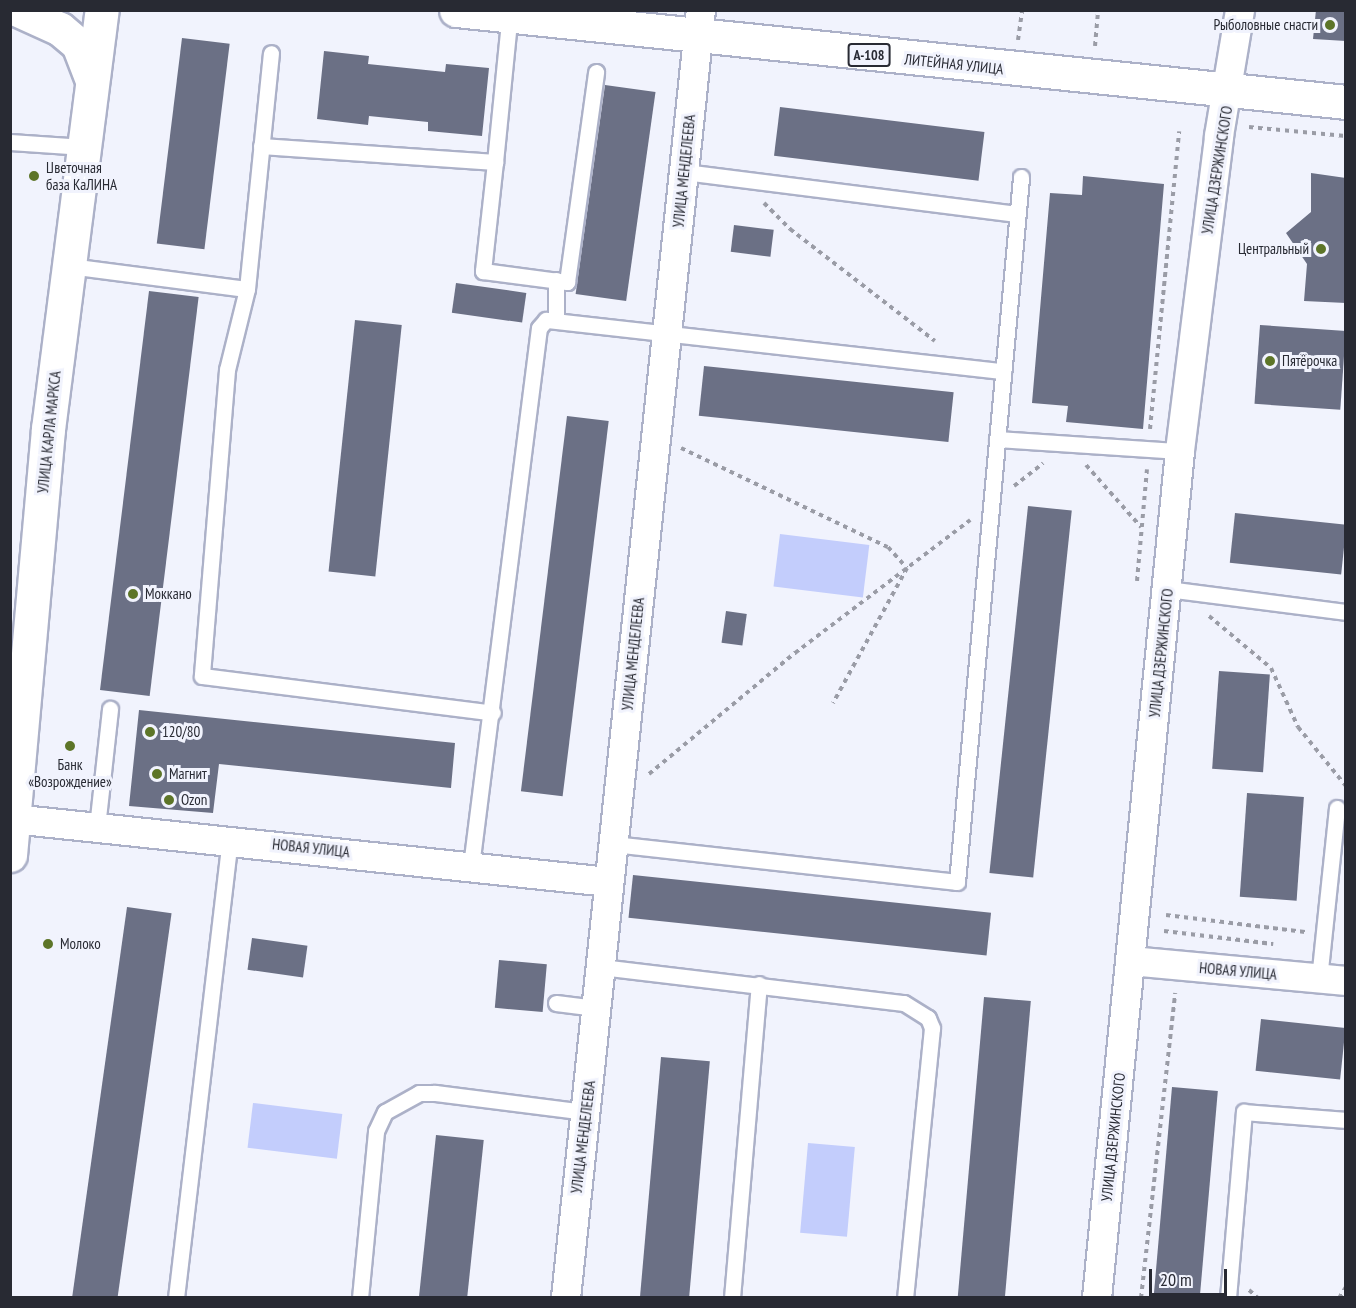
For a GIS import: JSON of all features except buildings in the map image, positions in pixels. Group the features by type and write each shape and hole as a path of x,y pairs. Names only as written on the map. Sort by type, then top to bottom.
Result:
{"main road":[{"path":"18,10 60,29 78,44 92,81"},
{"name":"УЛИЦА КАРЛА МАРКСА","path":"10,855 14,819 18,695 48,429 102,10"},
{"name":"ЛИТЕЙНАЯ УЛИЦА","path":"456,10 699,24 1229,91 1346,102"}],"street":[{"name":"УЛИЦА ДЗЕРЖИНСКОГО","path":"1097,1298 1180,451 1219,136 1229,91 1239,10"},
{"name":"УЛИЦА МЕНДЕЛЕЕВА","path":"566,1298 699,24"},
{"name":"НОВАЯ УЛИЦА","path":"14,819 230,839 608,882"},
{"name":"НОВАЯ УЛИЦА","path":"1131,961 1332,980"}],"lane":[{"path":"510,14 483,271 567,282 596,72"},
{"path":"271,53 247,289 226,370 202,676 493,713"},
{"path":"10,142 84,147"},
{"path":"261,146 495,162"},
{"path":"684,172 1017,213"},
{"path":"614,844 957,882 1021,177"},
{"path":"69,266 247,289"},
{"path":"556,280 556,320"},
{"path":"471,866 493,713 539,328 546,320 1003,371"},
{"path":"997,439 1180,451"},
{"path":"1167,589 1346,612"},
{"path":"97,827 110,709"},
{"path":"1332,980 1324,934 1337,808"},
{"path":"176,1298 230,839"},
{"path":"601,967 904,1003 928,1017 932,1028 905,1298"},
{"path":"732,1298 759,984"},
{"path":"556,1003 596,1008"},
{"path":"360,1298 376,1131 385,1112 419,1093 435,1093 585,1112"},
{"path":"1228,1298 1244,1112 1346,1120"}],"path":[{"path":"1018,41 1022,10"},
{"path":"1095,50 1098,10"},
{"path":"1219,136 1251,126 1346,136"},
{"path":"1137,587 1179,131"},
{"path":"740,179 790,229 969,367"},
{"path":"618,801 795,653 1068,445 1142,527"},
{"path":"678,446 888,547 907,568"},
{"path":"833,703 907,568"},
{"path":"1200,609 1271,668 1298,727 1346,786"},
{"path":"1166,915 1324,934"},
{"path":"1164,931 1277,945"},
{"path":"1141,1298 1176,986"},
{"path":"1339,1298 1346,1287"}],"shaded area":[{"path":"780,534 869,545 863,598 774,587"},
{"path":"253,1103 342,1114 337,1159 248,1148"},
{"path":"808,1143 855,1147 847,1237 800,1233"}],"place":[{"name":"Рыболовные снасти","path":"1330,25"},
{"name":"Цветочная база КаЛИНА","path":"34,176"},
{"name":"Центральный","path":"1321,249"},
{"name":"Пятёрочка","path":"1270,361"},
{"name":"Моккано","path":"133,594"},
{"name":"120/80","path":"150,732"},
{"name":"Банк «Возрождение»","path":"70,746"},
{"name":"Магнит","path":"157,774"},
{"name":"Ozon","path":"169,800"},
{"name":"Молоко","path":"48,944"}]}
